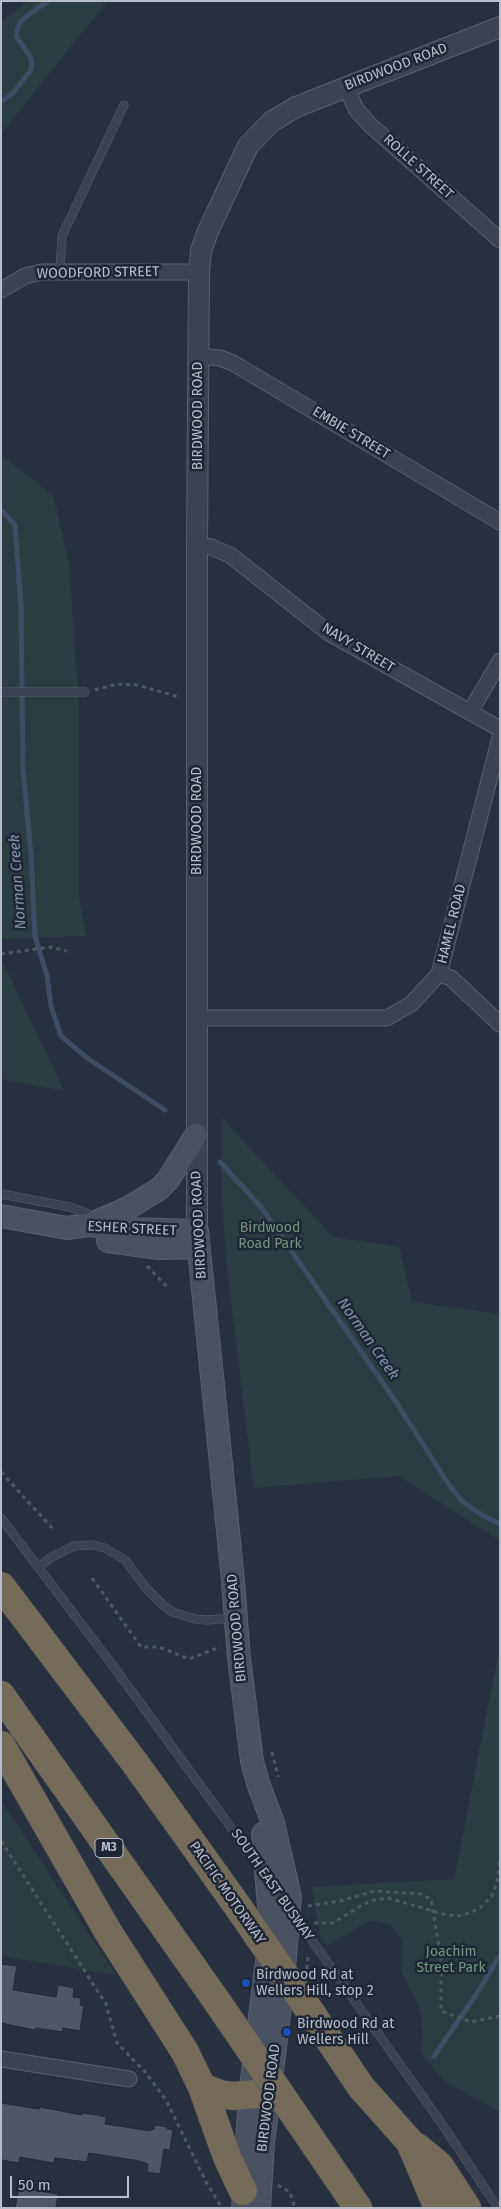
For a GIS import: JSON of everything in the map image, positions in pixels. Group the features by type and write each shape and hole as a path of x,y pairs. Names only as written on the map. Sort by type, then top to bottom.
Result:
{"highway":[{"name":"PACIFIC MOTORWAY","path":"1,1586 135,1763 236,1904 361,2087 410,2142 438,2208"},
{"name":"M3","path":"1,1695 216,2000 358,2208"},
{"path":"1,1745 108,1930 185,2052 202,2087 242,2204"},
{"path":"202,2087 220,2094 233,2096 259,2094"},
{"path":"410,2142 438,2164 467,2208"}],"main road":[{"path":"84,1225 150,1195 189,1166 196,1135"},
{"name":"ESHER STREET","path":"1,1216 197,1239"},
{"name":"ESHER STREET","path":"84,1225 88,1238 151,1255 197,1239"},
{"name":"BIRDWOOD ROAD","path":"197,1239 238,1647 252,1761 273,1823 290,1897 283,1982 259,2094 242,2204"},
{"path":"151,1255 184,1267 198,1287 203,1299"},
{"name":"BIRDWOOD ROAD","path":"258,1783 271,1930 259,2094"}],"street":[{"name":"BIRDWOOD ROAD","path":"196,1135 198,356 201,251 208,231 248,146 282,114 500,27"},
{"name":"ROLLE STREET","path":"346,87 356,109 368,124 500,240"},
{"name":"WOODFORD STREET","path":"1,290 24,276 60,271 199,272"},
{"name":"EMBIE STREET","path":"198,356 220,358 233,363 500,522"},
{"name":"NAVY STREET","path":"197,545 211,547 230,555 329,633 500,729"},
{"path":"470,712 500,661"},
{"name":"HAMEL ROAD","path":"197,1018 387,1018 411,1004 440,974 500,738"},
{"path":"440,974 452,978 500,1024"},
{"name":"BIRDWOOD ROAD","path":"189,1166 197,1239"},
{"path":"1,2059 129,2079"}],"lane":[{"path":"60,271 62,236 124,105"},
{"path":"1,692 85,692"},
{"name":"ESHER STREET","path":"1,1194 70,1207 86,1213 84,1225"},
{"name":"SOUTH EAST BUSWAY","path":"1,1518 117,1671 224,1818 442,2124 498,2208"},
{"name":"SOUTH EAST BUSWAY","path":"1,1524 38,1568"},
{"path":"38,1568 50,1558 74,1546 93,1545 105,1548 125,1560 152,1594 164,1606 174,1612 195,1619 235,1618"}],"path":[{"path":"85,692 117,684 137,686 197,700"},
{"path":"1,954 51,947 67,951"},
{"path":"151,1255 155,1272 167,1288"},
{"path":"1,1472 53,1529"},
{"path":"92,1578 141,1647 159,1647 189,1659 216,1648 238,1647"},
{"path":"1,1841 106,2004 117,2043 145,2072 166,2100 206,2182 242,2204"},
{"path":"310,1924 333,1923 362,1905 374,1900 388,1898 433,1912 458,1916 480,1908 492,1896 497,1882 500,1859"},
{"path":"290,1897 308,1906 340,1901 375,1891 422,1894 431,1900 441,1958 441,2011 470,2022 500,2016"},
{"path":"273,2184 290,2192 295,2208"}],"green space":[{"path":"29,1 108,1 1,134 1,21"},
{"path":"1,455 53,495 69,564 79,705 79,896 86,936 1,939"},
{"path":"1,958 64,1091 1,1079"},
{"name":"Birdwood Road Park","path":"222,1118 333,1237 399,1247 412,1302 500,1314 500,1541 399,1476 254,1488 228,1277 221,1195"},
{"name":"Joachim Street Park","path":"500,1646 500,2112 443,2080 421,2052 423,2032 419,2006 401,1972 403,1939 390,1925 378,1921 367,1922 327,1946 320,1936 312,1887 454,1879"},
{"path":"1,1800 116,1975 1,1956"}],"building":[{"path":"1,1964 17,1966 13,1990 56,1997 58,1985 74,1988 73,1997 81,1998 80,2005 84,2006 80,2031 63,2028 63,2032 36,2028 35,2030 1,2023"},
{"path":"1,2103 39,2109 40,2107 82,2115 82,2113 97,2115 106,2117 105,2124 151,2131 155,2125 167,2127 167,2129 173,2130 170,2150 164,2149 160,2174 147,2172 148,2164 140,2161 89,2153 87,2162 55,2158 54,2163 20,2157 19,2163 1,2160"},
{"path":"19,2188 58,2194 56,2208 15,2208"}],"waterway":[{"path":"1,102 13,93 30,71 32,64 30,56 16,36 18,27 22,20 48,1"},
{"name":"Norman Creek","path":"1,510 15,525 21,606 23,769 31,855 35,936 47,976 51,1006 61,1036 87,1058 165,1110"},
{"name":"Norman Creek","path":"220,1162 261,1207 396,1402 449,1485 463,1502 500,1524"},
{"path":"434,2056 476,1995 500,1955"}],"place":[{"name":"Birdwood Rd at Wellers Hill, stop 2","path":"246,1983"},
{"name":"Birdwood Rd at Wellers Hill","path":"287,2032"}]}
